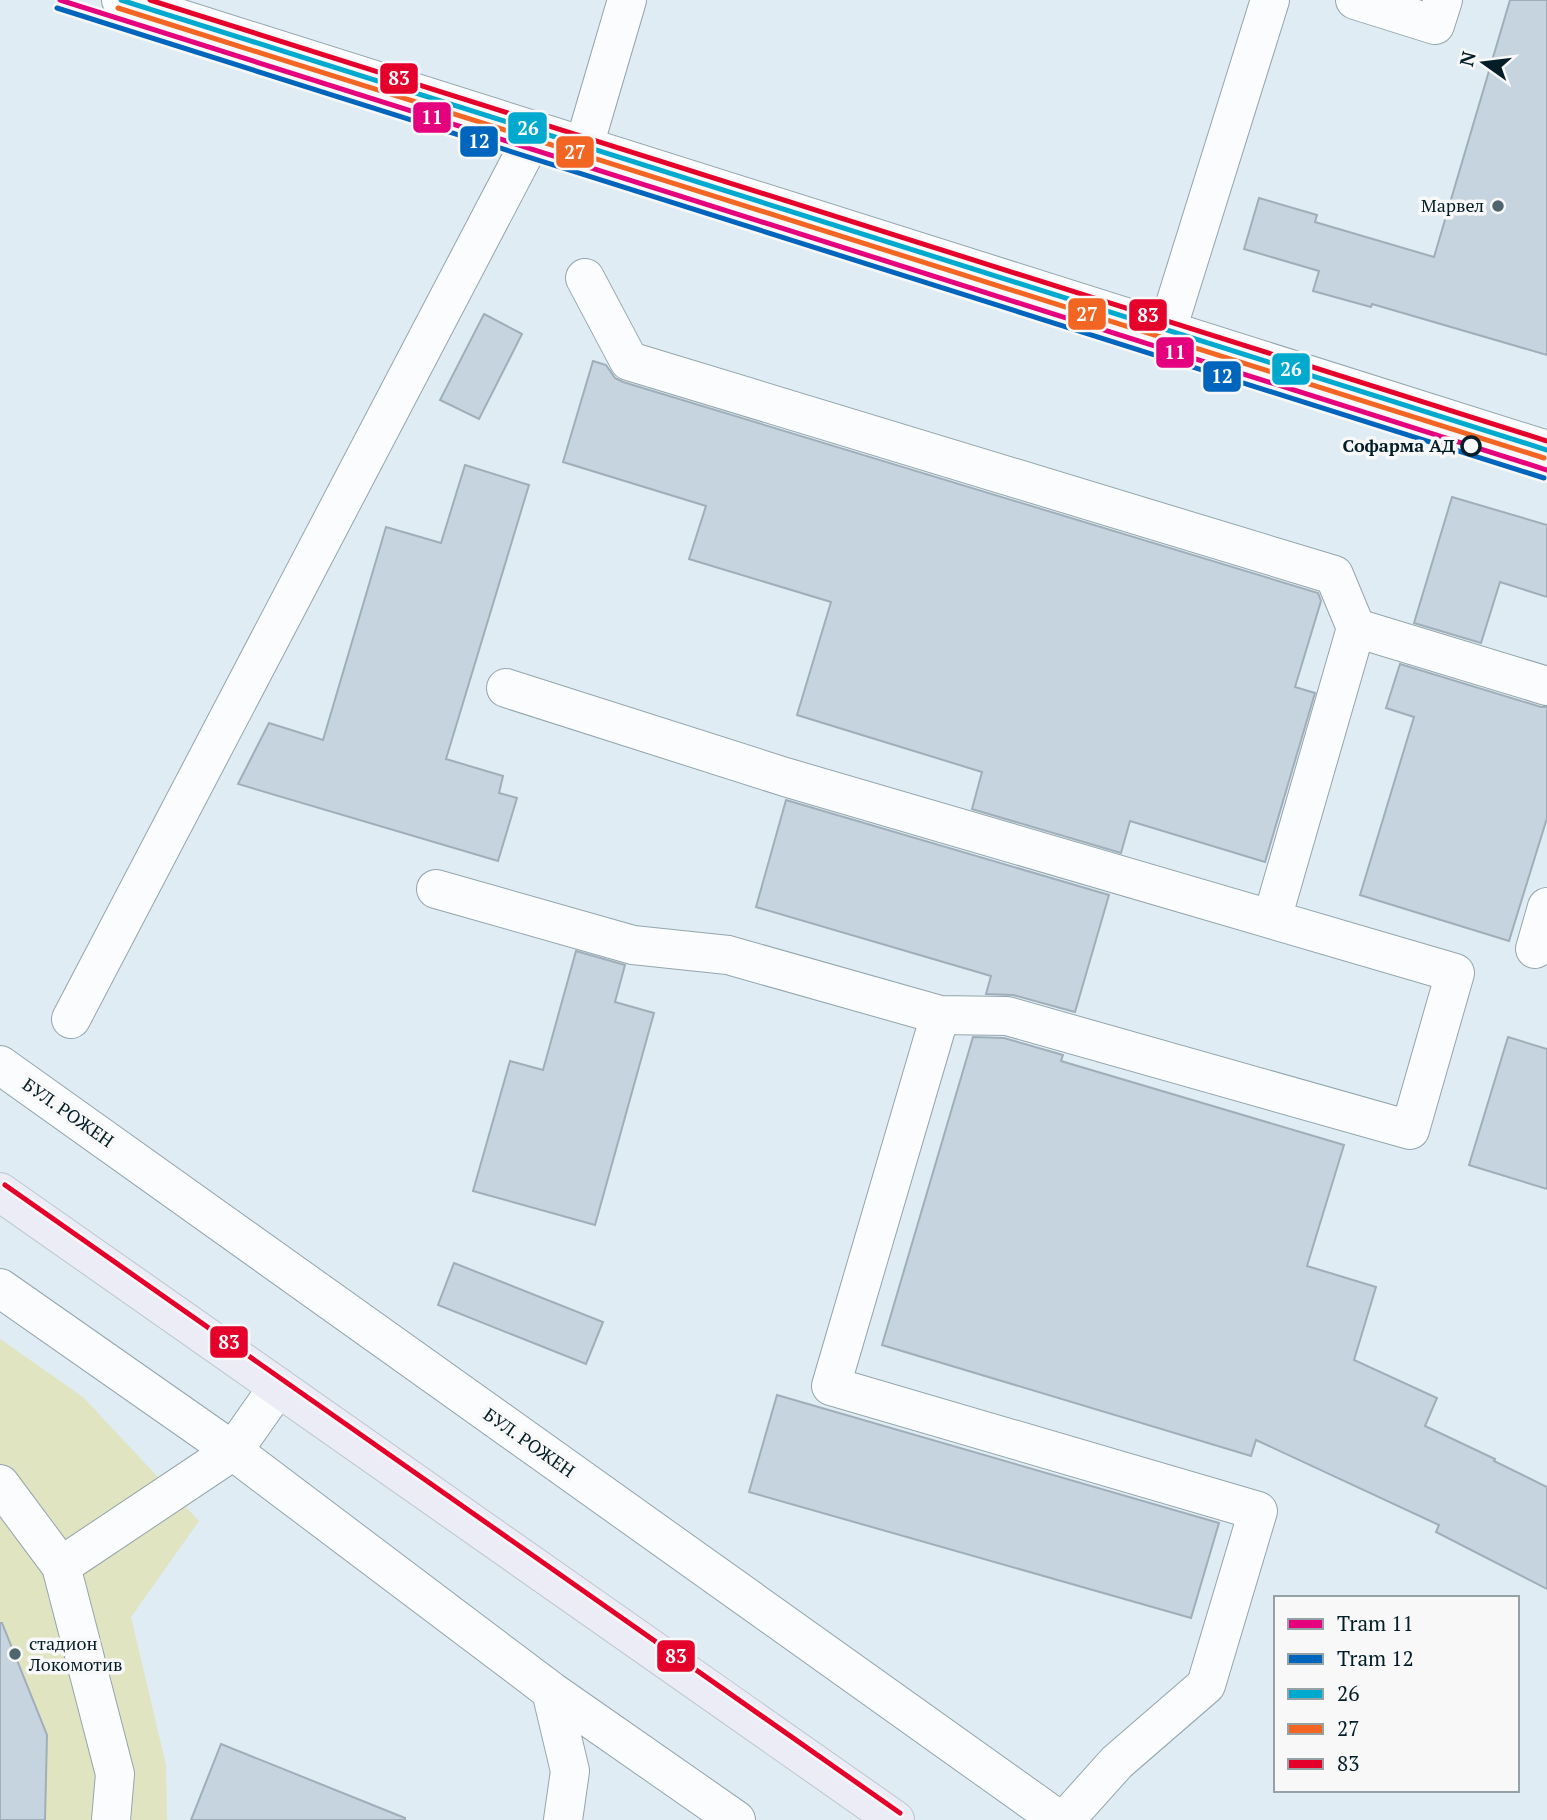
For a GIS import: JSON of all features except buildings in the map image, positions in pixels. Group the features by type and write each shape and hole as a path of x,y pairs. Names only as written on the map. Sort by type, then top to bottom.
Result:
{"main road":[{"path":"0,1192 895,1820"}],"street":[{"path":"121,0 1547,450"},
{"path":"584,146 627,0"},
{"path":"1167,330 1270,0"},
{"path":"1355,0 1435,25 1443,0"},
{"path":"71,1019 536,131"},
{"path":"585,278 629,360 1334,575 1356,628 1272,919"},
{"path":"1356,628 1547,686"},
{"path":"436,889 633,946 728,954 940,1015 1007,1016 1410,1130 1455,973 785,777 506,688"},
{"path":"1535,949 1547,907"},
{"path":"940,1015 831,1386 1258,1511 1206,1685 1117,1762 1065,1820"},
{"name":"БУЛ. РОЖЕН","path":"0,1065 1059,1820"},
{"path":"0,1288 233,1451 551,1691 736,1820"},
{"path":"61,1566 233,1451 278,1387"},
{"path":"0,1484 61,1566 115,1774 111,1820"},
{"path":"551,1691 570,1771 563,1820"}],"green space":[{"path":"0,1339 83,1397 199,1521 131,1617 166,1765 167,1820 0,1820"}],"tram line":[{"name":"11","path":"60,0 1547,470"},
{"name":"12","path":"57,8 1544,478"}],"transit line":[{"name":"26","path":"121,0 1547,450"},
{"name":"83","path":"150,0 1547,441"},
{"name":"27","path":"118,8 1544,458"},
{"name":"83","path":"5,1185 900,1813"}],"place":[{"name":"Марвел","path":"1498,206"},
{"name":"Софарма АД","path":"1471,446"},
{"name":"стадион Локомотив","path":"15,1654"}]}
